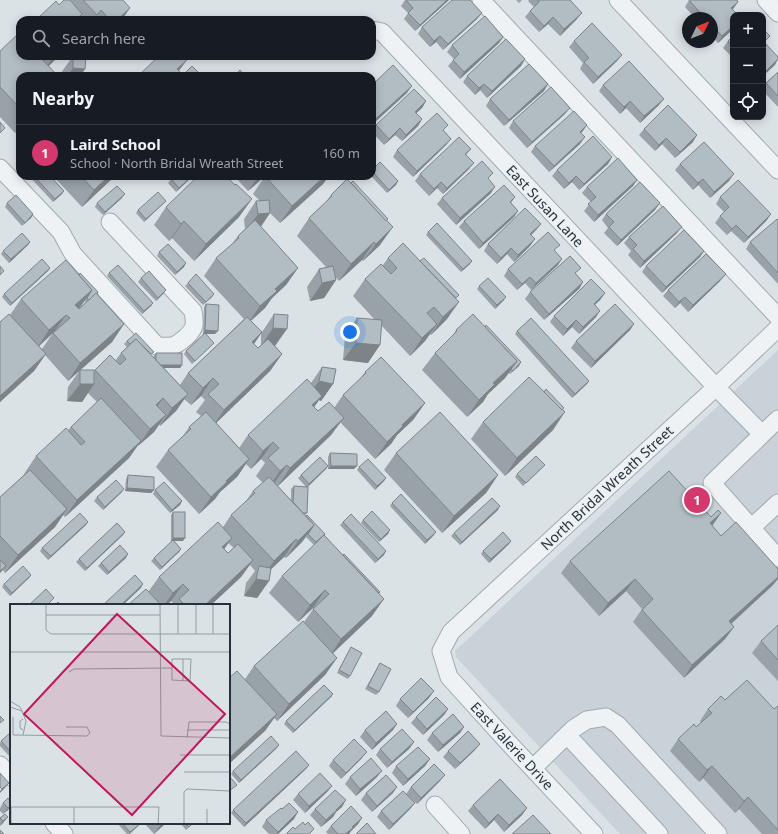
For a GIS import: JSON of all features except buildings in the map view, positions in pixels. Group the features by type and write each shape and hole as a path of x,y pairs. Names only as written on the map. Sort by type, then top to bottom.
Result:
{"street":[{"path":"481,0 778,318"},
{"path":"618,0 778,170"},
{"path":"766,0 778,13"},
{"name":"East Susan Lane","path":"376,31 382,32 762,434"},
{"path":"0,168 61,232 73,254 157,346 178,345 192,332 195,322 193,311 110,222"},
{"name":"North Bridal Wreath Street","path":"441,652 451,632 778,328"},
{"path":"778,419 712,483 778,558"},
{"path":"752,528 778,503"},
{"name":"East Valerie Drive","path":"441,652 449,677 594,834"},
{"path":"534,768 573,729 588,720 606,717 618,725 718,834"},
{"path":"567,735 659,834"},
{"path":"0,765 10,776"},
{"path":"434,805 462,834"},
{"path":"55,824 64,834"}],"shaded area":[{"path":"778,350 778,834 620,834 456,657 455,651"}],"place":[{"name":"Laird School","path":"697,500"}]}
